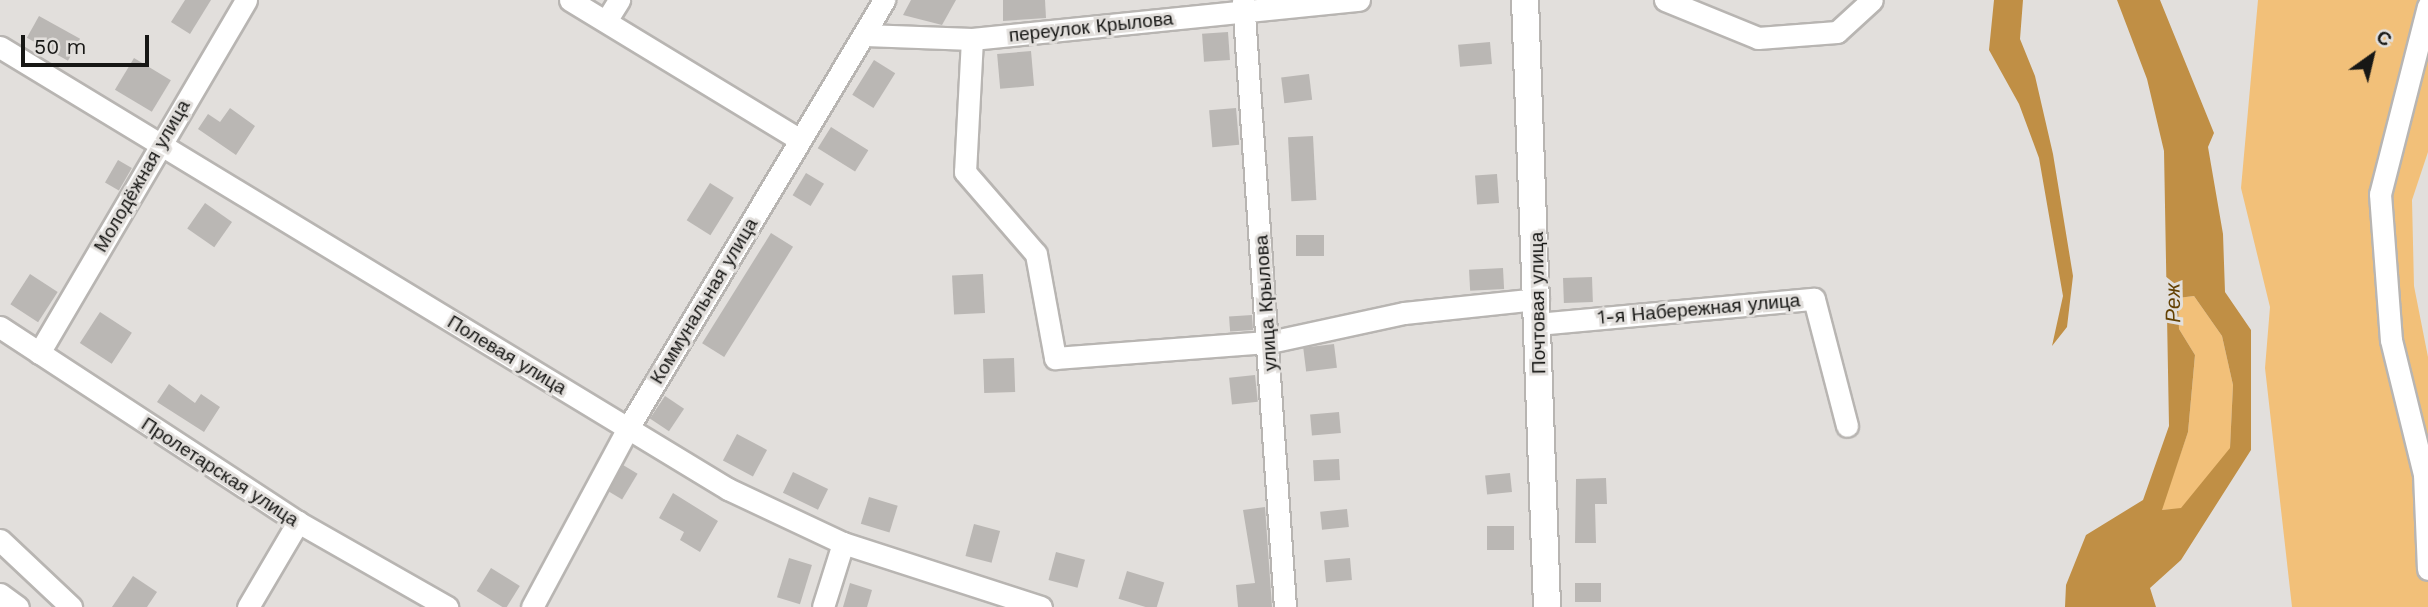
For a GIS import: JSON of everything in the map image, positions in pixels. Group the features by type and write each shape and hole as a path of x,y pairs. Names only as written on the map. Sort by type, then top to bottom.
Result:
{"main road":[{"name":"Почтовая улица","path":"1525,0 1547,607"}],"street":[{"name":"Молодёжная улица","path":"39,353 246,0"},
{"path":"570,0 800,140"},
{"path":"606,21 619,0"},
{"name":"Коммунальная улица","path":"532,607 628,428 884,0"},
{"name":"переулок Крылова","path":"865,35 972,39 1244,6 1359,0"},
{"path":"1665,0 1758,38 1838,32 1872,0"},
{"name":"улица Крылова","path":"1244,6 1270,342 1285,607"},
{"path":"2428,6 2380,194 2391,340 2424,474 2428,569"},
{"path":"972,39 965,173 1036,254 1055,358 1270,342 1404,313 1538,311"},
{"name":"Полевая улица","path":"0,47 728,489 843,543 1041,607"},
{"name":"1-я Набережная улица","path":"1538,311 1814,299 1847,426"},
{"name":"Пролетарская улица","path":"0,327 298,522 447,607"},
{"path":"248,607 298,522"},
{"path":"0,540 71,607"},
{"path":"823,607 843,543"},
{"path":"0,594 18,607"}],"shaded area":[{"path":"2258,0 2428,0 2428,152 2412,200 2414,286 2428,357 2428,607 2292,607 2265,368 2270,307 2241,188"},
{"path":"2194,296 2222,336 2233,385 2230,449 2181,509 2161,510 2188,432 2195,355 2179,329 2178,298"}],"water":[{"path":"1994,0 2023,0 2020,39 2035,76 2053,154 2073,276 2067,327 2052,346 2063,296 2039,158 2019,104 1989,50"},
{"name":"Реж","path":"2117,0 2160,0 2214,133 2208,147 2223,234 2225,292 2251,330 2251,450 2181,560 2150,588 2156,607 2065,607 2066,585 2086,535 2143,500 2169,426 2164,151 2147,79","holes":["2194,296 2222,336 2233,385 2230,448 2181,508 2162,510 2188,432 2195,355 2179,329 2178,298"]}],"building":[{"path":"185,0 211,0 190,34 171,22"},
{"path":"911,0 956,0 942,25 903,15"},
{"path":"1003,0 1045,0 1046,18 1003,21"},
{"path":"39,16 80,39 68,61 27,38"},
{"path":"1228,32 1230,60 1204,62 1202,34"},
{"path":"1490,42 1492,64 1460,67 1458,45"},
{"path":"1031,51 1034,86 1000,89 997,54"},
{"path":"134,58 171,80 152,112 115,90"},
{"path":"874,60 895,73 873,108 852,95"},
{"path":"1309,74 1312,100 1284,103 1281,77"},
{"path":"230,108 255,126 236,155 198,129 208,114 220,122"},
{"path":"1236,108 1239,145 1212,147 1209,110"},
{"path":"831,127 868,150 855,172 818,148"},
{"path":"1313,136 1316,200 1291,201 1288,137"},
{"path":"118,160 132,168 119,191 105,183"},
{"path":"806,173 824,184 811,206 793,195"},
{"path":"1497,174 1499,203 1477,204 1475,176"},
{"path":"710,183 734,198 710,235 687,220"},
{"path":"205,203 232,222 214,247 187,228"},
{"path":"771,233 793,247 724,357 702,343"},
{"path":"1296,235 1324,235 1324,256 1296,256"},
{"path":"1503,268 1504,289 1470,291 1469,270"},
{"path":"30,274 58,292 38,322 10,304"},
{"path":"983,274 985,313 954,315 952,276"},
{"path":"1592,277 1593,302 1564,303 1563,278"},
{"path":"100,312 132,333 112,364 80,343"},
{"path":"1252,315 1253,330 1230,332 1229,317"},
{"path":"1334,344 1337,368 1306,372 1303,348"},
{"path":"1014,358 1015,392 984,393 983,359"},
{"path":"1255,375 1258,402 1232,405 1229,378"},
{"path":"169,384 195,403 201,394 220,407 204,432 157,402"},
{"path":"665,396 684,409 669,431 650,418"},
{"path":"1339,412 1341,433 1312,435 1310,415"},
{"path":"737,434 767,450 753,476 723,460"},
{"path":"1339,459 1340,480 1314,481 1313,460"},
{"path":"623,465 638,474 622,499 608,491"},
{"path":"793,472 828,489 818,510 783,493"},
{"path":"1510,473 1512,492 1487,495 1485,476"},
{"path":"1606,478 1607,504 1595,504 1596,543 1575,543 1576,479"},
{"path":"673,493 718,521 700,552 680,540 684,532 659,518"},
{"path":"869,497 898,506 890,533 861,524"},
{"path":"1265,507 1272,607 1238,607 1236,585 1255,583 1243,510"},
{"path":"1347,509 1349,527 1322,530 1320,512"},
{"path":"974,524 1000,531 992,563 965,556"},
{"path":"1487,526 1514,526 1514,550 1487,550"},
{"path":"1056,552 1085,560 1077,588 1048,580"},
{"path":"789,558 812,565 800,604 777,597"},
{"path":"1350,558 1352,580 1326,582 1324,560"},
{"path":"491,568 520,586 507,607 477,591"},
{"path":"1127,571 1164,582 1157,607 1146,607 1119,599"},
{"path":"133,576 157,592 147,607 112,607"},
{"path":"850,583 872,590 867,607 843,607"},
{"path":"1575,583 1601,583 1601,602 1575,602"}]}
